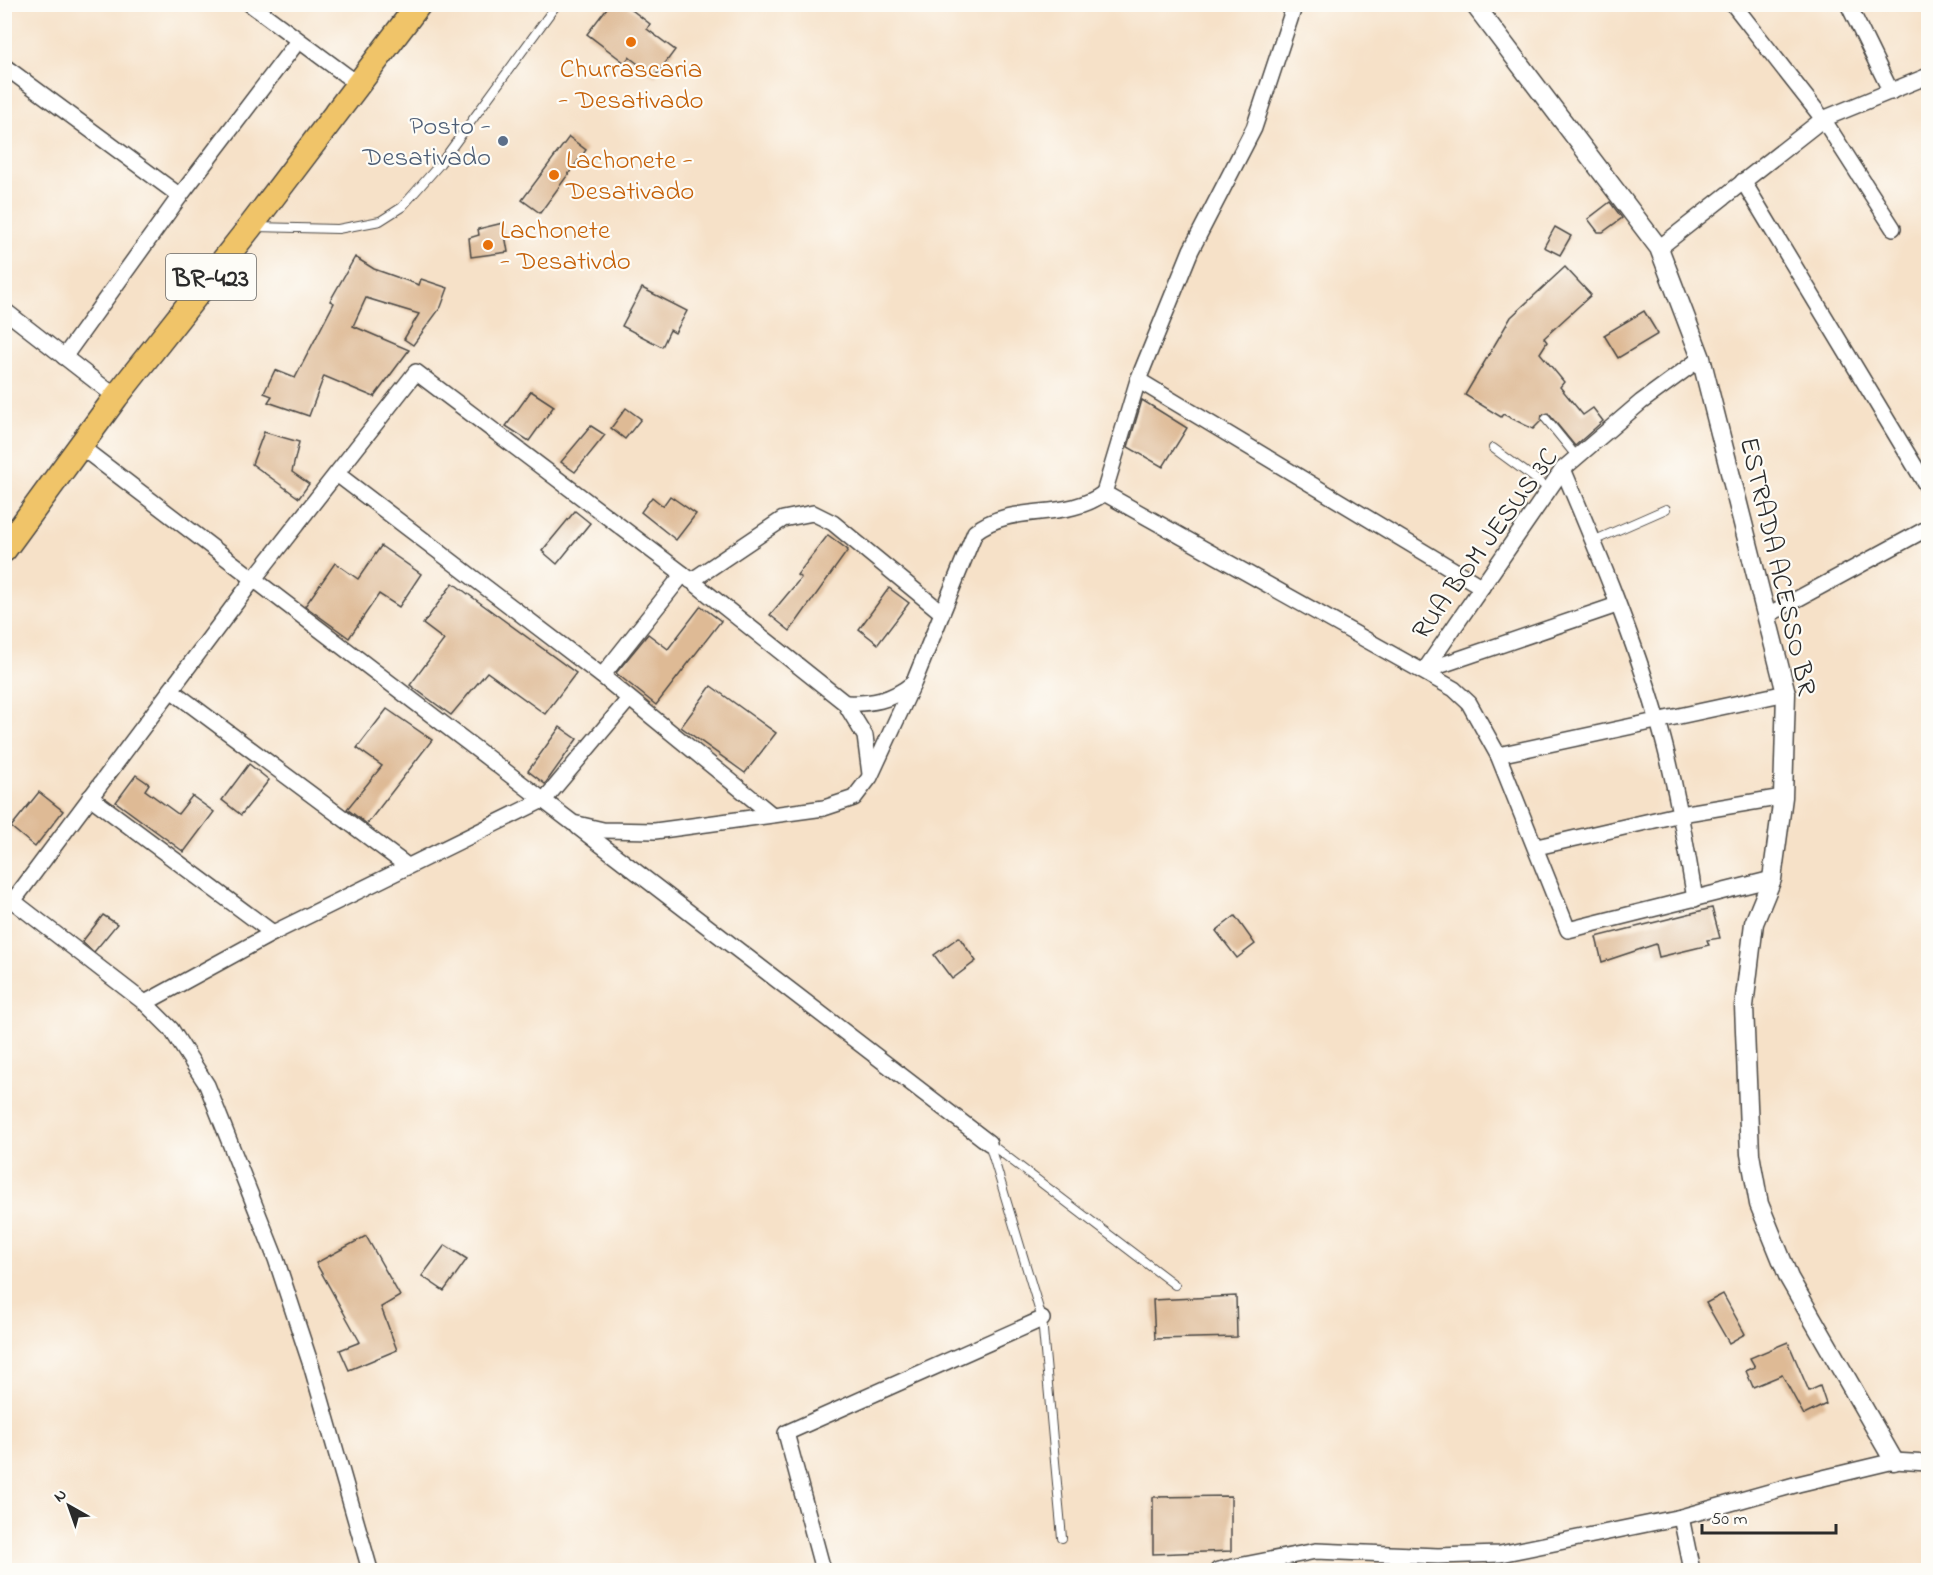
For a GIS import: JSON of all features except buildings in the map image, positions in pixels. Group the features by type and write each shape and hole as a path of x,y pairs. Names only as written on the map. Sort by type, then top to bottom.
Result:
{"main road":[{"name":"BR-423","path":"4,550 116,397 250,227 419,4"}],"street":[{"path":"250,4 359,85"},
{"path":"573,823 603,830 656,831 824,807 854,798 870,777 914,682 970,540 993,519 1072,510 1094,501 1104,493 1138,380 1191,250 1254,128 1295,4"},
{"name":"ESTRADA ACESSO BR","path":"1474,4 1659,248 1701,358 1786,693 1783,797 1772,879 1754,923 1744,1006 1750,1155 1759,1204 1789,1278 1894,1461"},
{"path":"1732,4 1823,119 1893,228"},
{"path":"1848,4 1891,92"},
{"path":"64,357 180,196 298,41"},
{"path":"4,66 180,196"},
{"path":"1659,248 1823,119 1929,76"},
{"path":"1743,182 1929,488"},
{"path":"4,310 116,397"},
{"name":"RUA BOM JESUS 3C","path":"1424,671 1563,469 1641,402 1701,358"},
{"path":"370,1570 276,1259 207,1084 191,1056 171,1029 145,1003 9,898 90,797 253,580 416,372 687,578 845,703 865,736 870,757 870,777"},
{"path":"1138,380 1482,587"},
{"path":"81,447 545,800 989,1143"},
{"path":"1563,469 1593,541 1658,721 1681,814 1695,899"},
{"path":"337,474 602,676 771,814"},
{"path":"1104,493 1424,671 1454,689 1469,703 1498,755 1569,930 1772,879"},
{"path":"602,676 687,578 783,519 813,513 833,523 941,612"},
{"path":"1766,616 1929,528"},
{"path":"1424,671 1617,605"},
{"path":"845,703 865,704 883,701 899,694 914,682"},
{"path":"171,690 406,866"},
{"path":"1498,755 1786,693"},
{"path":"145,1003 273,933 545,800 629,699"},
{"path":"90,797 273,933"},
{"path":"1537,847 1681,814 1783,797"},
{"path":"823,1570 786,1433 1042,1318"},
{"path":"1218,1570 1316,1551 1438,1556 1500,1554 1681,1517 1798,1484 1894,1461 1929,1463"},
{"path":"1681,1517 1692,1570"}],"lane":[{"path":"250,227 339,229 380,221 402,207 440,164 557,4"},
{"path":"1546,419 1577,457"},
{"path":"1493,448 1549,489"},
{"path":"1593,541 1666,509"},
{"path":"989,1143 1176,1285"},
{"path":"989,1143 1042,1318 1062,1538"}],"place":[{"name":"Churrascaria - Desativado","path":"631,42"},
{"name":"Posto - Desativado","path":"503,141"},
{"name":"Lachonete - Desativado","path":"554,175"},
{"name":"Lachonete - Desativdo","path":"488,245"}]}
